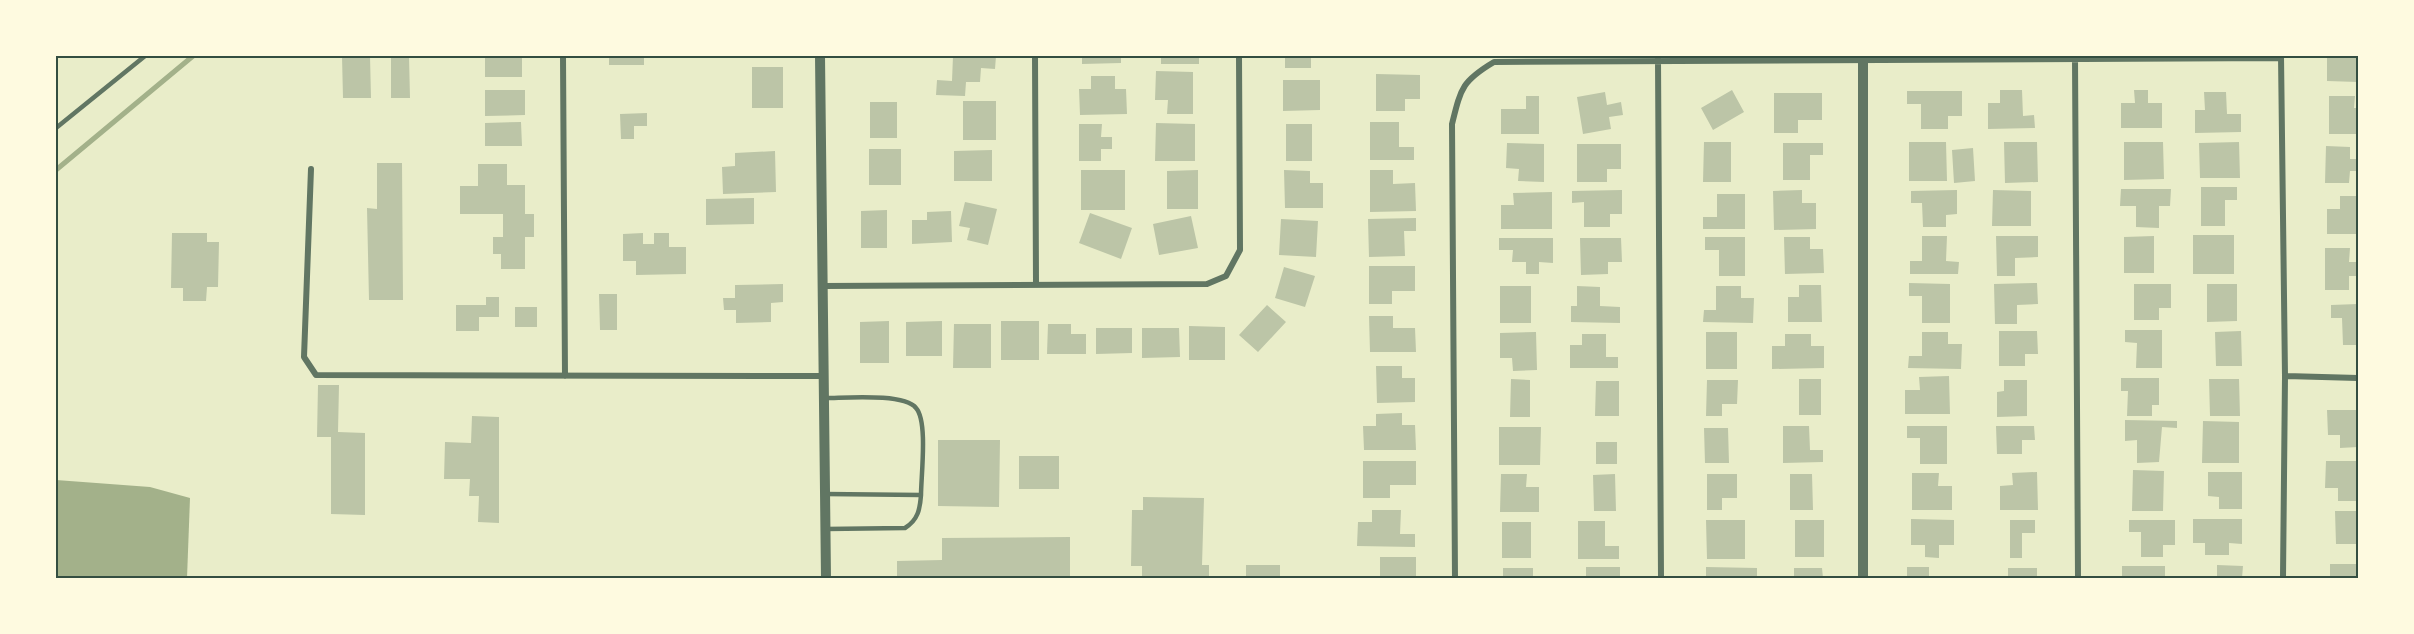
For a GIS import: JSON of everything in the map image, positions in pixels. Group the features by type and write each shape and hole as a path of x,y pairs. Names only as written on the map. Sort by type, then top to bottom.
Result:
{"street":[{"path":"563,56 565,375"},
{"path":"820,56 826,579"},
{"path":"1035,56 1036,284"},
{"path":"823,286 1207,284 1226,276 1240,250 1239,56"},
{"path":"1863,57 1863,579"},
{"path":"1455,579 1452,124 1458,100 1470,76 1494,62 1863,57 2075,59 2281,57 2285,376 2283,579"},
{"path":"2075,59 2078,579"},
{"path":"1658,60 1661,579"},
{"path":"311,169 304,357 316,375 825,376"},
{"path":"2285,376 2358,378"}],"lane":[{"path":"56,128 145,56"},
{"path":"825,398 891,399 906,402 916,407 922,420 921,495 916,517 904,528 826,530"},
{"path":"825,494 921,495"}],"shaded area":[{"path":"56,480 150,487 190,498 187,578 56,578"}],"building":[{"path":"342,56 370,56 371,98 343,98"},
{"path":"391,56 409,56 410,98 391,98"},
{"path":"485,56 522,56 522,77 485,77"},
{"path":"609,56 644,56 644,65 609,65"},
{"path":"953,56 996,56 995,69 981,68 980,82 966,82 965,96 936,95 937,80 952,81"},
{"path":"1082,56 1121,56 1121,63 1082,64"},
{"path":"1161,56 1199,56 1199,64 1161,64"},
{"path":"1285,56 1311,56 1311,68 1285,68"},
{"path":"2327,56 2358,56 2358,82 2327,81"},
{"path":"752,67 783,67 783,108 752,108"},
{"path":"1156,71 1193,72 1193,114 1167,114 1168,100 1155,100"},
{"path":"1376,74 1420,75 1420,99 1405,99 1405,111 1376,111"},
{"path":"1091,76 1115,76 1115,89 1126,89 1127,114 1080,115 1079,89 1091,89"},
{"path":"1283,80 1320,80 1320,110 1283,111"},
{"path":"485,90 525,90 525,115 485,116"},
{"path":"1732,90 1744,112 1713,130 1701,108"},
{"path":"2000,90 2022,90 2023,116 2034,115 2035,128 1988,129 1988,103 2000,103"},
{"path":"2134,90 2148,90 2148,103 2162,103 2162,128 2121,128 2121,103 2135,103"},
{"path":"1907,91 1962,91 1962,116 1948,116 1948,129 1921,129 1921,104 1907,104"},
{"path":"1605,92 1607,105 1621,102 1623,115 1609,117 1611,129 1583,134 1577,97"},
{"path":"2204,92 2226,92 2227,114 2241,114 2241,132 2195,133 2195,110 2205,110"},
{"path":"1774,93 1822,93 1822,120 1798,120 1798,133 1774,133"},
{"path":"1526,96 1539,96 1539,134 1501,134 1501,109 1526,109"},
{"path":"2329,96 2355,96 2354,108 2358,108 2358,134 2329,134"},
{"path":"963,101 996,101 996,140 963,140"},
{"path":"870,102 897,102 897,138 870,138"},
{"path":"647,113 647,126 634,126 634,139 621,139 620,114"},
{"path":"521,122 522,146 485,146 485,123"},
{"path":"1370,122 1399,122 1399,147 1414,147 1414,160 1370,160"},
{"path":"1156,123 1195,124 1195,161 1155,161"},
{"path":"1079,124 1102,124 1101,137 1112,137 1112,149 1101,149 1101,161 1079,161"},
{"path":"1286,124 1312,124 1312,161 1286,161"},
{"path":"1704,142 1731,142 1731,182 1703,182"},
{"path":"1909,142 1946,142 1947,181 1909,181"},
{"path":"2004,142 2037,142 2038,182 2005,183"},
{"path":"2124,142 2163,142 2164,179 2124,180"},
{"path":"2239,142 2240,178 2200,178 2199,143"},
{"path":"1507,143 1544,144 1544,182 1518,181 1519,169 1506,168"},
{"path":"1783,143 1823,143 1823,155 1810,155 1810,180 1783,180"},
{"path":"1577,144 1621,144 1621,169 1607,169 1607,182 1577,182"},
{"path":"2326,146 2350,147 2350,159 2358,159 2358,171 2350,171 2349,183 2325,183"},
{"path":"1973,148 1975,181 1954,183 1952,150"},
{"path":"869,149 901,149 901,185 869,185"},
{"path":"992,150 992,181 954,181 954,151"},
{"path":"775,151 776,192 723,194 722,167 735,166 735,153"},
{"path":"377,163 402,163 403,300 369,300 367,208 377,209"},
{"path":"478,164 507,164 507,185 525,185 525,214 534,214 534,237 525,237 525,269 501,269 501,254 493,254 493,237 503,237 503,214 460,214 460,186 478,186"},
{"path":"1081,170 1125,170 1125,210 1081,210"},
{"path":"1198,170 1198,209 1167,209 1167,171"},
{"path":"1284,170 1310,171 1310,183 1323,183 1323,208 1285,208"},
{"path":"1370,170 1393,170 1393,184 1415,183 1416,211 1370,212"},
{"path":"2201,187 2237,187 2237,200 2225,200 2225,226 2201,226"},
{"path":"2121,189 2171,189 2170,206 2159,206 2159,228 2136,227 2136,206 2120,206"},
{"path":"1622,190 1622,214 1610,214 1610,227 1584,227 1584,202 1572,203 1572,191"},
{"path":"1802,190 1802,203 1816,203 1816,229 1774,230 1773,191"},
{"path":"1957,190 1957,214 1946,215 1946,227 1923,227 1922,203 1911,203 1911,191"},
{"path":"1993,190 2031,191 2031,226 1992,226"},
{"path":"1552,192 1552,229 1501,229 1501,205 1514,205 1513,193"},
{"path":"1717,194 1745,194 1745,229 1703,229 1703,217 1717,217"},
{"path":"2340,196 2358,196 2358,234 2327,234 2327,209 2340,209"},
{"path":"754,198 754,224 706,225 706,199"},
{"path":"965,202 997,209 988,245 967,240 970,228 959,226"},
{"path":"887,210 887,248 861,248 861,211"},
{"path":"951,211 952,242 912,244 912,220 927,220 927,212"},
{"path":"1090,213 1132,228 1121,259 1079,243"},
{"path":"1191,216 1198,248 1159,255 1153,224"},
{"path":"1416,218 1416,231 1404,231 1405,256 1369,257 1368,219"},
{"path":"1281,219 1318,221 1316,257 1279,255"},
{"path":"172,233 207,233 207,242 219,242 218,287 207,287 206,301 183,301 183,288 171,288"},
{"path":"643,233 643,244 654,244 654,233 669,233 669,247 686,247 686,274 636,275 636,261 623,261 623,234"},
{"path":"2193,235 2234,235 2234,274 2193,274"},
{"path":"1922,236 1947,236 1946,261 1959,262 1958,274 1910,274 1910,261 1922,261"},
{"path":"1996,236 2038,236 2038,257 2015,258 2015,276 1997,276"},
{"path":"2154,236 2154,273 2124,273 2124,237"},
{"path":"1705,237 1745,237 1745,276 1719,276 1719,250 1705,250"},
{"path":"1784,237 1810,237 1810,249 1823,249 1824,273 1785,274"},
{"path":"1499,238 1553,238 1553,263 1539,262 1539,274 1526,274 1526,262 1512,262 1513,250 1499,250"},
{"path":"1580,238 1621,238 1622,262 1608,262 1608,274 1581,275"},
{"path":"2325,248 2350,248 2349,262 2358,262 2358,276 2349,276 2349,290 2325,290"},
{"path":"1369,266 1415,266 1415,291 1392,291 1392,304 1369,304"},
{"path":"1284,267 1315,276 1305,307 1275,298"},
{"path":"1909,283 1950,284 1950,323 1922,323 1922,296 1909,296"},
{"path":"2037,283 2038,304 2017,305 2017,324 1995,324 1994,284"},
{"path":"783,284 783,302 771,303 771,322 736,323 736,310 724,310 723,298 735,298 735,285"},
{"path":"2134,284 2171,284 2171,308 2159,308 2159,320 2134,320"},
{"path":"2207,284 2237,284 2237,321 2207,322"},
{"path":"1799,285 1821,285 1822,322 1788,322 1788,297 1799,297"},
{"path":"1500,286 1531,286 1531,323 1500,323"},
{"path":"1577,286 1600,287 1600,306 1620,307 1620,323 1571,322 1571,306 1577,306"},
{"path":"1716,286 1741,286 1741,298 1754,298 1753,323 1703,322 1704,310 1716,310"},
{"path":"599,294 617,294 617,330 600,330"},
{"path":"486,297 499,297 499,317 479,317 479,331 456,331 456,305 486,305"},
{"path":"2358,304 2358,345 2343,345 2342,318 2331,318 2331,305"},
{"path":"1267,305 1286,322 1258,352 1239,335"},
{"path":"515,307 537,307 537,327 515,327"},
{"path":"1369,316 1393,316 1393,328 1415,328 1416,352 1370,352"},
{"path":"889,321 889,363 860,363 860,322"},
{"path":"942,321 942,356 906,356 906,322"},
{"path":"1001,321 1039,321 1039,360 1001,360"},
{"path":"954,324 991,324 991,368 953,368"},
{"path":"1048,324 1071,324 1071,334 1086,334 1086,354 1047,354"},
{"path":"1189,326 1225,327 1225,360 1189,360"},
{"path":"1096,328 1132,328 1132,353 1096,354"},
{"path":"1142,328 1179,328 1180,357 1142,358"},
{"path":"2125,330 2162,330 2162,368 2136,368 2137,343 2125,342"},
{"path":"1999,331 2037,331 2038,354 2025,354 2025,366 1999,366"},
{"path":"2241,331 2242,366 2216,366 2215,332"},
{"path":"1536,332 1537,370 1513,371 1512,358 1500,358 1500,333"},
{"path":"1706,332 1737,332 1737,369 1706,369"},
{"path":"1922,332 1948,332 1948,344 1962,344 1961,369 1908,368 1909,356 1922,356"},
{"path":"1582,334 1606,334 1606,357 1618,357 1618,368 1570,368 1570,345 1582,345"},
{"path":"1785,334 1811,334 1811,346 1824,346 1824,368 1772,369 1772,346 1785,346"},
{"path":"1376,366 1402,366 1402,378 1415,378 1415,402 1377,403"},
{"path":"1949,376 1950,414 1905,414 1905,390 1920,390 1919,377"},
{"path":"2121,378 2159,378 2159,405 2152,405 2152,416 2127,416 2128,391 2121,391"},
{"path":"1511,379 1530,380 1530,417 1510,417"},
{"path":"1799,379 1821,379 1821,415 1799,415"},
{"path":"2209,379 2239,379 2240,416 2210,416"},
{"path":"1707,380 1738,380 1737,404 1722,404 1722,416 1706,416"},
{"path":"2004,380 2027,380 2027,416 1997,417 1997,392 2004,391"},
{"path":"1596,381 1619,381 1619,416 1595,416"},
{"path":"318,385 339,385 338,432 365,433 365,515 331,514 331,437 317,437"},
{"path":"2327,410 2358,410 2358,447 2340,448 2340,435 2328,435"},
{"path":"1402,413 1402,425 1415,425 1416,450 1364,450 1363,426 1376,426 1376,414"},
{"path":"472,416 499,417 499,523 478,522 479,496 469,496 470,479 444,479 445,442 471,443"},
{"path":"2125,420 2177,421 2177,428 2162,427 2159,462 2137,463 2137,440 2125,441"},
{"path":"2203,421 2239,422 2239,463 2202,463"},
{"path":"1783,426 1809,426 1810,450 1823,450 1823,462 1783,463"},
{"path":"1907,426 1947,426 1947,464 1920,464 1920,438 1907,438"},
{"path":"1996,426 2034,426 2035,440 2022,440 2022,454 1997,454"},
{"path":"1499,427 1541,427 1540,465 1499,465"},
{"path":"1704,428 1728,428 1729,463 1705,463"},
{"path":"938,440 1000,440 999,507 938,506"},
{"path":"1596,442 1617,442 1617,464 1596,464"},
{"path":"1019,456 1059,456 1059,489 1019,489"},
{"path":"1363,461 1416,461 1416,485 1390,485 1390,498 1363,498"},
{"path":"2326,461 2358,461 2358,501 2338,501 2338,488 2325,488"},
{"path":"2133,470 2164,471 2163,511 2132,511"},
{"path":"2037,472 2038,510 2000,510 2000,486 2013,485 2012,473"},
{"path":"2208,472 2242,472 2242,509 2219,509 2219,497 2208,496"},
{"path":"1912,473 1939,473 1938,486 1952,486 1952,510 1912,510"},
{"path":"1501,474 1527,474 1526,487 1539,487 1539,512 1500,512"},
{"path":"1615,474 1616,511 1594,511 1593,475"},
{"path":"1707,474 1737,474 1737,498 1722,498 1722,510 1707,510"},
{"path":"1790,474 1812,474 1813,510 1790,510"},
{"path":"1143,497 1204,498 1202,565 1209,565 1209,578 1142,578 1142,566 1131,566 1132,510 1143,510"},
{"path":"1372,510 1401,510 1400,534 1415,534 1415,547 1357,546 1358,522 1372,522"},
{"path":"2335,511 2358,511 2358,544 2336,544"},
{"path":"1911,519 1954,520 1954,545 1939,545 1939,558 1925,557 1925,545 1911,545"},
{"path":"2193,519 2242,519 2242,544 2229,543 2229,555 2205,555 2205,543 2193,543"},
{"path":"1706,520 1745,520 1745,559 1707,559"},
{"path":"1795,520 1824,520 1824,557 1795,557"},
{"path":"2010,520 2035,520 2035,533 2022,533 2022,558 2010,558"},
{"path":"2129,520 2175,520 2175,545 2163,545 2163,557 2141,557 2141,532 2129,532"},
{"path":"1578,521 1605,521 1605,546 1619,546 1619,559 1578,559"},
{"path":"1502,522 1531,522 1531,558 1502,558"},
{"path":"1070,537 1070,578 897,578 897,561 942,560 942,538"},
{"path":"1380,557 1416,557 1416,578 1380,578"},
{"path":"2330,564 2356,564 2356,578 2330,578"},
{"path":"1246,565 1280,565 1280,578 1246,578"},
{"path":"2217,565 2243,566 2242,578 2217,578"},
{"path":"2122,566 2165,566 2165,578 2122,578"},
{"path":"1586,567 1620,567 1620,578 1586,578"},
{"path":"1706,567 1757,568 1757,578 1706,578"},
{"path":"1907,567 1929,567 1929,578 1907,578"},
{"path":"1503,568 1533,568 1533,578 1503,578"},
{"path":"1794,568 1822,568 1823,578 1794,578"},
{"path":"2008,568 2037,568 2037,578 2008,578"}],"waterway":[{"path":"56,170 193,56"}]}
